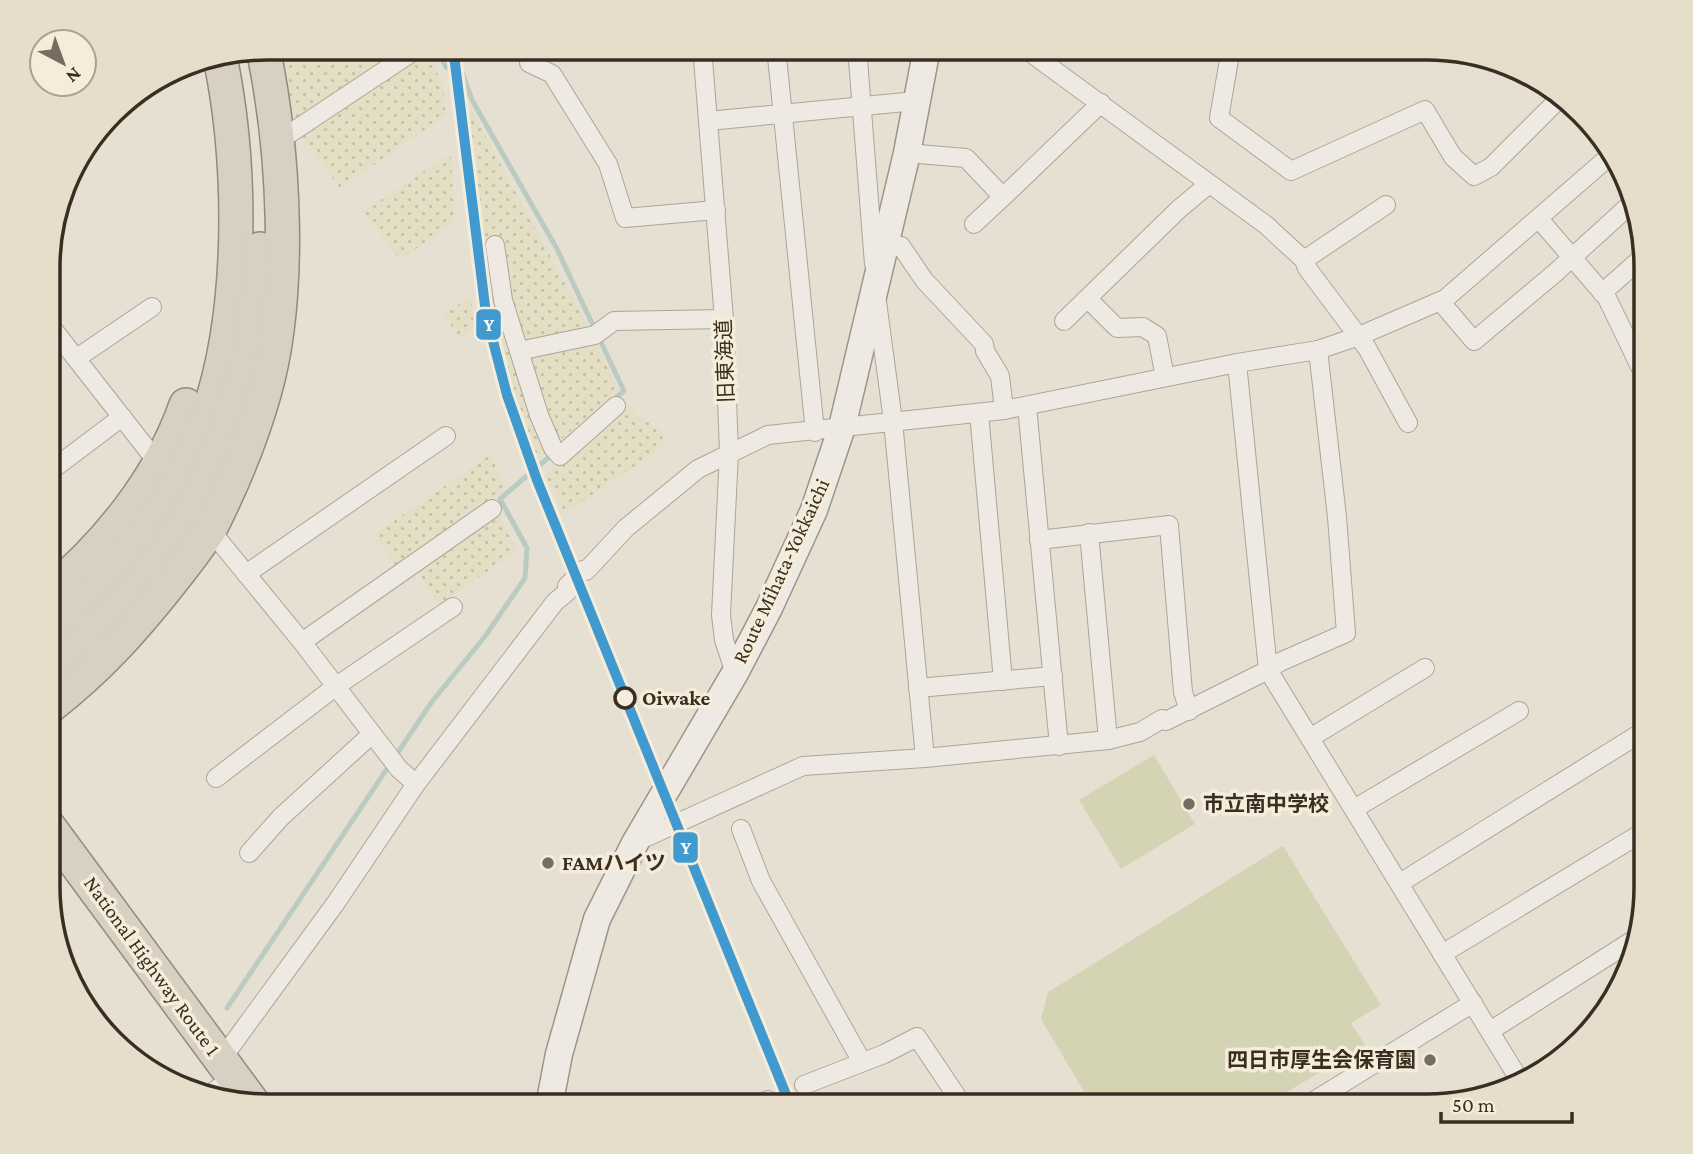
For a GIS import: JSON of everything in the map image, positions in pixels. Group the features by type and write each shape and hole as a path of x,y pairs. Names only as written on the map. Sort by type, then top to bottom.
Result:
{"highway":[{"path":"59,699 116,649 178,573 240,462 264,393 279,308 282,254 277,142 265,60"},
{"path":"59,661 98,628 130,595 191,512 220,451 241,387 251,340 258,280 261,216 258,144 246,61"},
{"path":"59,627 92,597 152,519 184,469 208,413 231,314 234,268 234,180 221,64"},
{"path":"59,584 92,554 162,468 205,348 215,283 216,246 213,165 200,70"},
{"name":"National Highway Route 1","path":"59,841 246,1093"}],"main road":[{"name":"Route Mihata-Yokkaichi","path":"556,1094 559,1054 597,919 635,843 769,608 814,510 842,427 907,153 924,59"}],"street":[{"path":"858,59 875,287 893,421 925,758"},
{"path":"1040,59 1266,225 1304,260 1307,268 1359,336 1408,423"},
{"path":"1229,59 1219,118 1291,171 1425,110 1453,157 1474,176 1491,167 1554,104"},
{"path":"277,142 401,60"},
{"name":"旧東海道","path":"703,60 724,319 729,453 721,615 724,640 734,673"},
{"path":"777,60 815,432"},
{"path":"529,63 552,74 608,164 625,218 716,210"},
{"path":"708,121 916,101"},
{"path":"974,224 1101,103"},
{"path":"907,153 966,158 1003,197"},
{"path":"214,1087 416,784 555,602 567,592 567,586 583,569 586,571 626,528 698,469 768,435 1004,410 1318,349 1359,336 1440,301 1605,161"},
{"path":"1065,321 1179,209 1209,184"},
{"path":"1304,260 1386,205"},
{"path":"1440,301 1474,341 1626,210"},
{"path":"1539,219 1602,293 1633,354"},
{"path":"495,245 503,300 539,415 560,456 616,406"},
{"path":"884,249 901,246 924,280 984,344 985,351 1000,376 1004,410"},
{"path":"1602,293 1633,266"},
{"path":"1088,299 1117,328 1143,327 1157,336 1165,377"},
{"path":"77,358 152,307"},
{"path":"519,351 598,333 614,321 724,319"},
{"path":"59,336 162,468"},
{"path":"635,843 803,766 1059,746 1108,740 1140,732 1162,719 1166,721 1189,711 1280,662 1346,633 1337,517 1318,349"},
{"path":"1237,363 1268,670 1516,1074"},
{"path":"1027,406 1059,746"},
{"path":"979,413 1003,681"},
{"path":"59,464 122,417"},
{"path":"246,574 446,436"},
{"path":"302,642 492,509"},
{"path":"206,524 302,642 399,769 416,784"},
{"path":"1039,540 1168,525 1183,692 1189,711"},
{"path":"1089,533 1108,740"},
{"path":"216,778 335,687 453,607"},
{"path":"1310,738 1425,668"},
{"path":"918,688 1053,676"},
{"path":"1354,809 1519,711"},
{"path":"250,853 281,817 372,734"},
{"path":"1400,883 1633,738"},
{"path":"741,829 761,881 862,1062"},
{"path":"1442,954 1633,838"},
{"path":"1490,1031 1625,945"},
{"path":"1325,1094 1473,1003"},
{"path":"804,1084 917,1037 952,1094"}],"shaded area":[{"path":"279,60 391,60 293,124"},
{"path":"416,60 431,60 443,84 446,115 340,188 301,135"},
{"path":"466,100 575,302 619,391 536,460 507,385 492,308 464,105"},
{"path":"451,153 454,222 400,260 363,212"},
{"path":"471,296 474,327 460,339 444,315"},
{"path":"626,403 636,415 660,430 665,446 565,513 545,475"},
{"path":"490,455 506,487 484,507 396,566 375,534"},
{"path":"499,517 517,550 440,605 418,573"}],"green space":[{"path":"1154,755 1195,824 1121,869 1079,800"},
{"path":"1283,846 1381,1005 1351,1023 1365,1045 1284,1094 1085,1094 1041,1019 1048,992"}],"waterway":[{"path":"442,60 446,67 463,74 472,100 557,249 624,391 612,401"},
{"path":"227,1008 431,703 486,635 525,578 527,548 500,499 549,457"}],"transit line":[{"name":"Y","path":"455,60 486,314 507,395 537,480 786,1094"}],"place":[{"name":"Oiwake","path":"625,698"},
{"name":"市立南中学校","path":"1189,804"},
{"name":"FAMハイツ","path":"548,863"},
{"name":"四日市厚生会保育園","path":"1430,1060"}]}
